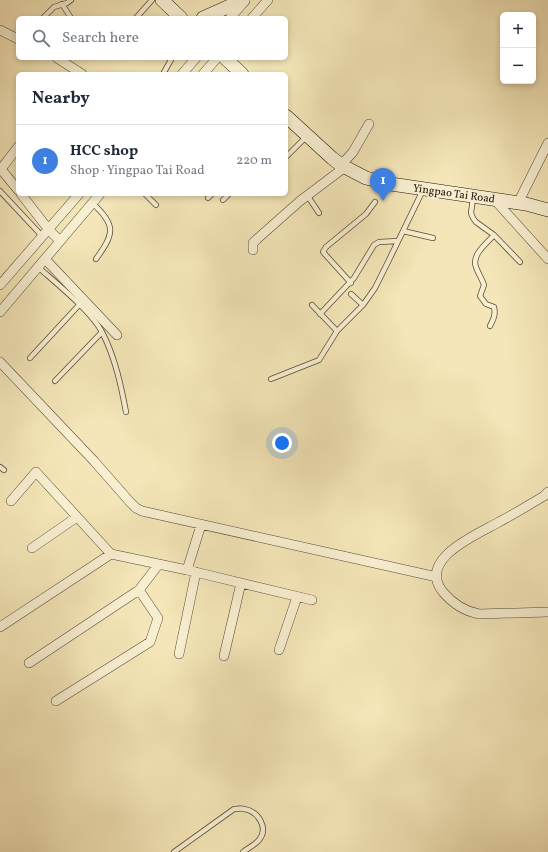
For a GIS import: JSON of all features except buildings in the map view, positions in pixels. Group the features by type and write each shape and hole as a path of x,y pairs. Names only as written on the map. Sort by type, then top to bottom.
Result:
{"main road":[{"path":"162,0 179,16"},
{"path":"208,16 244,0"},
{"path":"227,60 240,72"},
{"name":"Yingpao Tai Road","path":"288,118 343,166 366,178 494,198 548,210"}],"street":[{"path":"232,16 244,0"},
{"path":"254,16 268,0"},
{"path":"0,30 16,38"},
{"path":"60,60 79,72"},
{"path":"184,72 194,60"},
{"path":"206,72 215,60"},
{"path":"253,250 253,243 257,239 343,166 353,152 368,124"},
{"path":"16,149 1,168 16,187"},
{"path":"518,203 547,149"},
{"path":"22,196 48,233 59,240"},
{"path":"1,282 48,233 75,196"},
{"path":"0,312 59,240 98,196"},
{"path":"494,198 548,259"},
{"path":"44,259 117,334"},
{"path":"0,362 94,460 136,508 142,511 437,578"},
{"path":"11,501 36,472 111,554 191,571 312,600"},
{"path":"548,492 544,496 457,545 437,569 438,586 458,606 468,612 479,614 548,612"},
{"path":"32,548 77,517"},
{"path":"179,654 191,571 201,525"},
{"path":"0,627 111,554"},
{"path":"29,663 139,590 159,564"},
{"path":"224,656 241,583"},
{"path":"56,701 150,642 158,618 139,590"},
{"path":"279,650 297,597"}],"lane":[{"path":"45,16 54,7 71,0"},
{"path":"138,16 152,0"},
{"path":"62,4 70,16"},
{"path":"164,72 171,60"},
{"path":"288,155 307,135"},
{"path":"271,379 319,360 337,331 363,305 378,282 423,188"},
{"path":"0,191 48,233"},
{"path":"147,196 156,205"},
{"path":"223,200 227,196"},
{"path":"307,196 319,213"},
{"path":"474,196 471,213 473,218 476,222 494,235 520,262"},
{"path":"351,283 323,252 326,247 366,214 375,202"},
{"path":"92,203 105,216 111,231 108,242 96,258"},
{"path":"403,231 433,238"},
{"path":"490,326 494,318 494,307 486,304 480,296 484,285 474,261 477,254 494,235"},
{"path":"320,314 351,283 374,245 379,242 398,241"},
{"path":"38,267 91,316 102,332 120,380 126,412"},
{"path":"351,294 363,305"},
{"path":"30,358 79,305"},
{"path":"312,305 337,331"},
{"path":"55,381 102,332"},
{"path":"174,852 234,809 244,809 253,813 261,821 263,828 259,841 243,852"}],"place":[{"name":"HCC shop","path":"383,201"}]}
